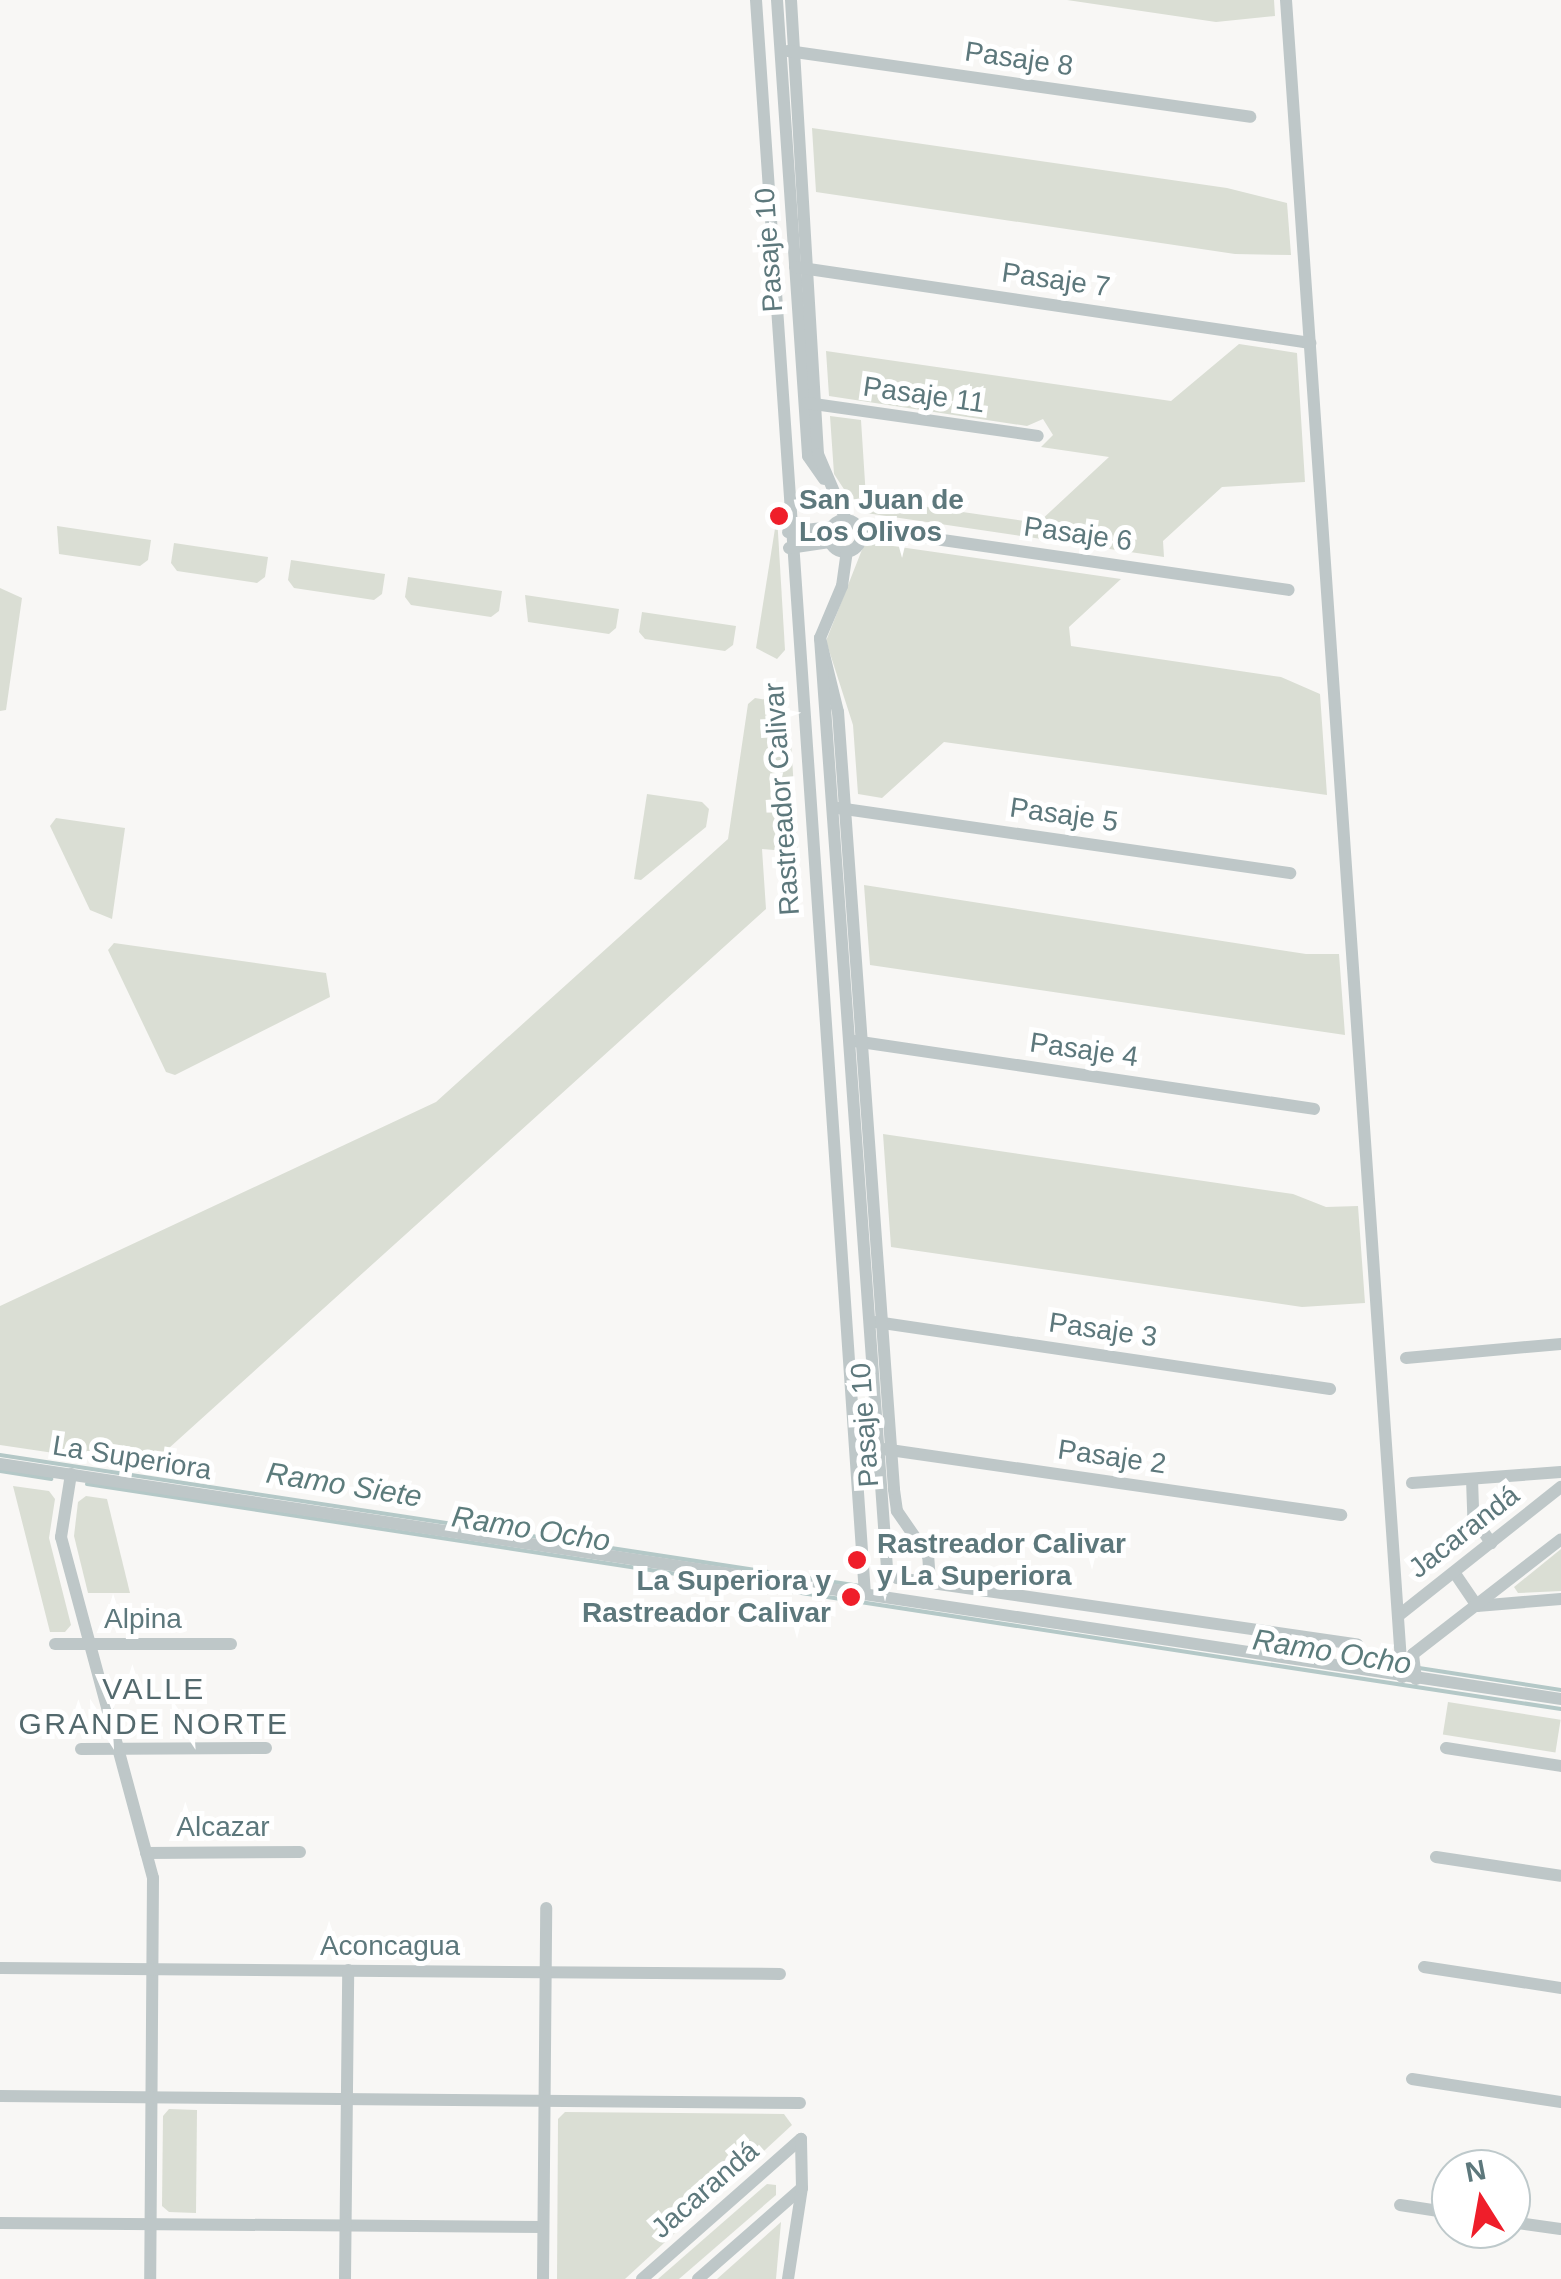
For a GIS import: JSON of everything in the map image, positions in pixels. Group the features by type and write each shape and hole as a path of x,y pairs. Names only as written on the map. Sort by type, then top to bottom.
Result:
{"street":[{"name":"Rastreador Calivar","path":"756,0 789,548 865,1594"},
{"name":"Pasaje 10","path":"777,0 788,51"},
{"name":"Pasaje 10","path":"791,0 788,51 810,403 818,454 846,520"},
{"path":"1286,0 1398,1616 1409,1678"},
{"name":"Pasaje 8","path":"788,51 1250,117"},
{"name":"Pasaje 7","path":"801,268 1310,342"},
{"name":"Pasaje 11","path":"810,403 1038,436"},
{"path":"788,532 832,527 846,520 859,528 860,543 847,552 830,542 789,548"},
{"path":"830,542 832,527"},
{"name":"Pasaje 6","path":"859,528 1290,590"},
{"name":"Pasaje 10","path":"847,552 842,586 820,638 846,1040 876,1322"},
{"name":"Pasaje 10","path":"820,638 838,712 846,808 862,1042 888,1569 897,1578 930,1582 928,1556 897,1512 884,1449"},
{"name":"Pasaje 5","path":"831,807 1290,872"},
{"name":"Pasaje 4","path":"846,1040 1314,1109"},
{"name":"Pasaje 3","path":"876,1322 1330,1389"},
{"path":"1406,1358 1561,1344"},
{"name":"Pasaje 2","path":"884,1449 1340,1515"},
{"name":"La Superiora","path":"0,1464 1561,1699"},
{"path":"1412,1483 1561,1472"},
{"path":"70,1474 61,1537 146,1853 152,1969 150,2279"},
{"path":"1472,1479 1473,1516 1491,1543"},
{"name":"Jacarandá","path":"1398,1616 1561,1488"},
{"path":"1409,1678 1414,1654 1561,1540"},
{"path":"1454,1572 1477,1606"},
{"path":"930,1582 1357,1644"},
{"path":"1477,1606 1561,1599"},
{"name":"Alpina","path":"56,1644 231,1644"},
{"path":"81,1749 266,1748"},
{"path":"1446,1748 1561,1766"},
{"name":"Alcazar","path":"146,1853 300,1852"},
{"path":"1436,1857 1561,1876"},
{"path":"543,2279 546,1908"},
{"path":"1424,1967 1561,1988"},
{"name":"Aconcagua","path":"0,1968 780,1974"},
{"path":"345,2279 348,1970"},
{"path":"1412,2079 1561,2102"},
{"path":"0,2096 800,2102"},
{"name":"Jacarandá","path":"642,2279 801,2139 802,2188"},
{"path":"698,2279 802,2188"},
{"path":"788,2279 802,2188"},
{"path":"1400,2205 1431,2210"},
{"path":"0,2223 543,2227"},
{"path":"1531,2225 1561,2229"}],"shaded area":[{"path":"1067,0 1274,0 1275,16 1216,22"},
{"path":"812,128 1227,188 1287,203 1291,255 1235,254 816,192"},
{"path":"1239,344 1297,353 1305,482 1222,487 1163,541 1164,557 859,512 834,474 830,416 861,420 866,498 1038,523 1109,457 1041,447 1053,435 1043,419 1027,426 829,396 826,351 1171,401"},
{"path":"777,516 785,650 777,659 756,648"},
{"path":"57,526 151,540 148,560 140,566 59,554"},
{"path":"865,542 1121,579 1069,627 1071,646 1281,677 1320,694 1327,795 944,742 882,798 858,794 853,725 826,641"},
{"path":"174,543 268,557 265,577 257,583 177,571 171,563"},
{"path":"291,560 385,574 382,594 374,600 294,588 288,580"},
{"path":"408,577 502,591 499,611 491,617 411,605 405,597"},
{"path":"0,588 22,598 6,710 0,711"},
{"path":"525,595 619,609 616,628 609,634 528,622"},
{"path":"642,612 736,626 733,645 725,651 645,639 639,632"},
{"path":"755,698 781,702 789,711 798,852 762,849 766,909 148,1467 0,1445 0,1306 436,1102 728,839 748,704"},
{"path":"647,794 702,802 709,809 706,827 641,880 634,879"},
{"path":"56,818 125,828 112,919 90,910 50,826"},
{"path":"864,885 1306,954 1339,954 1345,1035 870,965"},
{"path":"114,943 326,973 330,997 175,1075 166,1072 108,950"},
{"path":"883,1134 1293,1194 1326,1207 1358,1206 1365,1303 1302,1307 891,1247"},
{"path":"13,1486 49,1491 55,1499 49,1538 71,1625 65,1632 50,1632"},
{"path":"86,1496 107,1499 130,1593 88,1593 74,1536 78,1502"},
{"path":"1561,1549 1561,1591 1518,1593 1514,1587"},
{"path":"1448,1702 1561,1720 1555,1752 1443,1735"},
{"path":"169,2109 197,2110 196,2213 169,2212 162,2206 163,2116"},
{"path":"565,2112 784,2114 792,2125 625,2279 557,2279 558,2119"},
{"path":"767,2184 776,2185 776,2195 679,2279 658,2279"},
{"path":"781,2222 776,2279 717,2279"}],"waterway":[{"name":"Ramo Siete","path":"0,1455 860,1586"},
{"name":"Ramo Ocho","path":"0,1471 51,1479"},
{"name":"Ramo Ocho","path":"87,1484 1561,1709"},
{"name":"Ramo Siete","path":"1419,1668 1561,1690"}],"place":[{"name":"San Juan de Los Olivos","path":"779,516"},
{"name":"Rastreador Calivar y La Superiora","path":"857,1560"},
{"name":"La Superiora y Rastreador Calivar","path":"851,1597"}],"district":[{"name":"VALLE GRANDE NORTE","path":"154,1706"}]}
